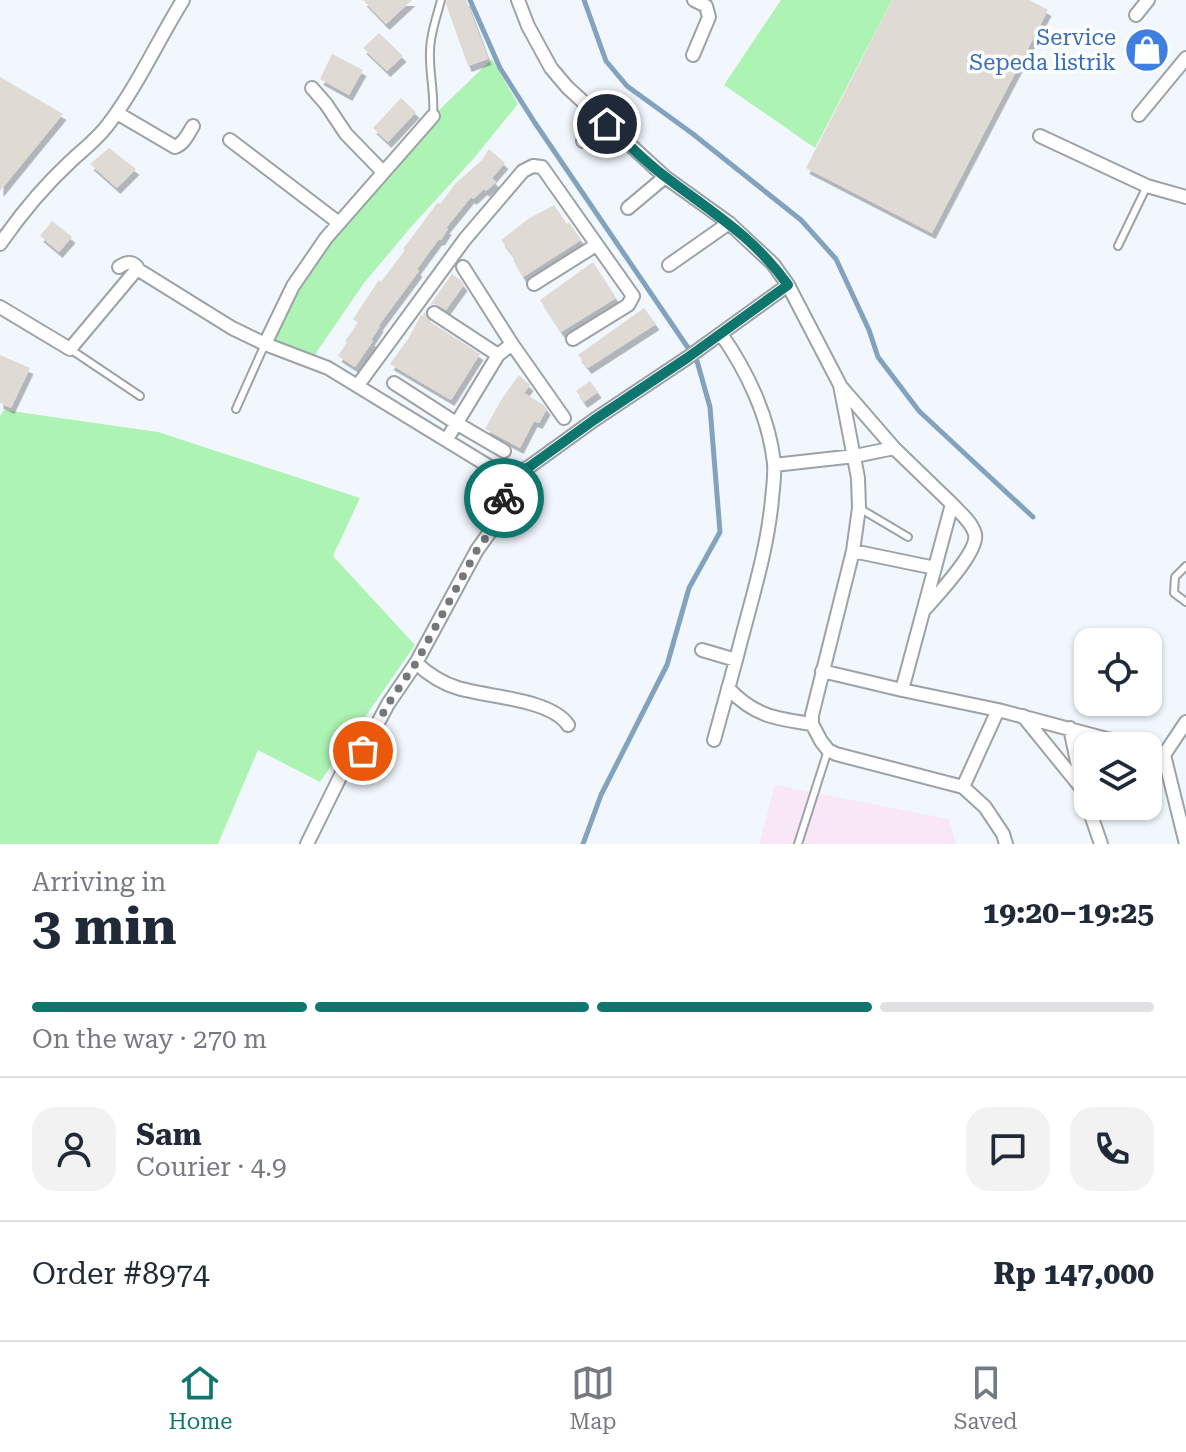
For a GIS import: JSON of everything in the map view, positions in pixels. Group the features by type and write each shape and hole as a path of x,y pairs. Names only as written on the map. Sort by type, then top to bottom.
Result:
{"street":[{"path":"0,244 16,221 71,161 95,141 117,113 183,0"},
{"path":"518,0 551,68 567,87 665,177 729,223 773,264 788,285 840,385 894,448 969,523 976,539 967,557 923,613"},
{"path":"693,55 709,17 706,6 694,0"},
{"path":"1136,15 1148,0"},
{"path":"1139,115 1186,58"},
{"path":"312,88 346,134 383,172"},
{"path":"117,113 175,147 184,141 193,126"},
{"path":"265,344 293,286 326,238 433,116"},
{"path":"583,141 607,124"},
{"path":"1040,136 1147,186 1186,197"},
{"path":"230,140 339,223"},
{"path":"358,385 465,239 523,171 533,166 542,167 633,296 628,305 573,339"},
{"path":"628,208 665,177"},
{"path":"669,265 729,223"},
{"path":"534,284 596,245"},
{"path":"119,267 128,262 136,265 137,269 232,328 328,368 508,478"},
{"path":"463,267 564,418"},
{"path":"0,307 70,349 137,269"},
{"path":"508,478 529,467 692,355 788,285"},
{"path":"434,313 498,355"},
{"path":"714,740 766,544 774,465 768,432 756,400 721,334"},
{"path":"447,439 498,355 512,344"},
{"path":"394,383 504,451"},
{"path":"840,385 855,456 859,508 853,551 822,671 812,724 828,750 963,787 985,807 1006,844"},
{"path":"774,465 855,456 894,448"},
{"path":"307,844 343,771 363,751 388,704 416,663 477,550 492,529 503,503 508,478"},
{"path":"902,690 952,504"},
{"path":"853,551 935,568"},
{"path":"702,650 736,660"},
{"path":"416,663 441,682 541,708 557,714 568,725"},
{"path":"822,671 1084,732"},
{"path":"728,688 749,708 761,714 812,724"},
{"path":"963,787 998,710"},
{"path":"1023,716 1074,779"},
{"path":"1186,722 1164,755 1186,844"},
{"path":"1070,728 1074,747"},
{"path":"1093,820 1101,844"}],"lane":[{"path":"433,116 430,46 441,0"},
{"path":"1118,246 1147,186"},
{"path":"236,409 265,344"},
{"path":"70,349 140,396"},
{"path":"859,508 908,537"},
{"path":"1186,566 1175,577 1174,593 1186,602"},
{"path":"798,844 828,750"}],"shaded area":[{"path":"775,785 949,819 956,844 759,844"}],"green space":[{"path":"781,0 892,0 815,148 724,85"},
{"path":"492,59 518,104 364,283 312,362 265,344 293,286 433,116"},
{"path":"4,410 158,432 360,498 333,556 415,645 320,782 258,750 218,844 0,844 0,416"}],"building":[{"path":"363,0 412,0 386,24"},
{"path":"447,0 466,0 488,59 468,66"},
{"path":"892,0 1029,0 1048,10 932,233 806,168"},
{"path":"379,33 403,56 387,71 363,48"},
{"path":"332,54 363,70 349,95 320,79"},
{"path":"0,77 63,114 0,191"},
{"path":"401,98 416,112 388,142 373,128"},
{"path":"109,148 136,169 117,188 90,164"},
{"path":"489,149 505,163 492,178 496,182 473,199 471,197 446,228 441,240 379,325 373,341 355,367 338,356 358,323 353,319 379,280 381,282 438,202 440,204"},
{"path":"554,205 581,240 523,277 513,260 516,259 501,240 528,219"},
{"path":"52,221 72,237 59,252 40,236"},
{"path":"593,262 616,298 561,332 540,300"},
{"path":"452,274 464,285 446,310 435,304 430,305"},
{"path":"644,308 656,324 588,368 578,355"},
{"path":"425,312 429,321 480,354 451,400 390,364"},
{"path":"0,355 30,368 11,408 0,403"},
{"path":"519,375 530,385 524,393 547,409 539,423 534,421 520,448 485,429"},
{"path":"590,381 598,392 584,402 576,391"}],"waterway":[{"path":"470,0 500,68 697,361 710,407 720,532 689,588 667,665 601,795 583,844"},
{"path":"584,0 606,61 627,86 801,220 836,259 878,357 919,411 1033,517"}],"way so far":[{"path":"363,751 388,704 416,663 477,550 492,529 504,498"}],"place":[{"name":"Service Sepeda listrik","path":"1147,50"}],"route":[{"path":"504,498 508,478 529,467 788,285 773,264 729,223 665,177 607,124"}]}
